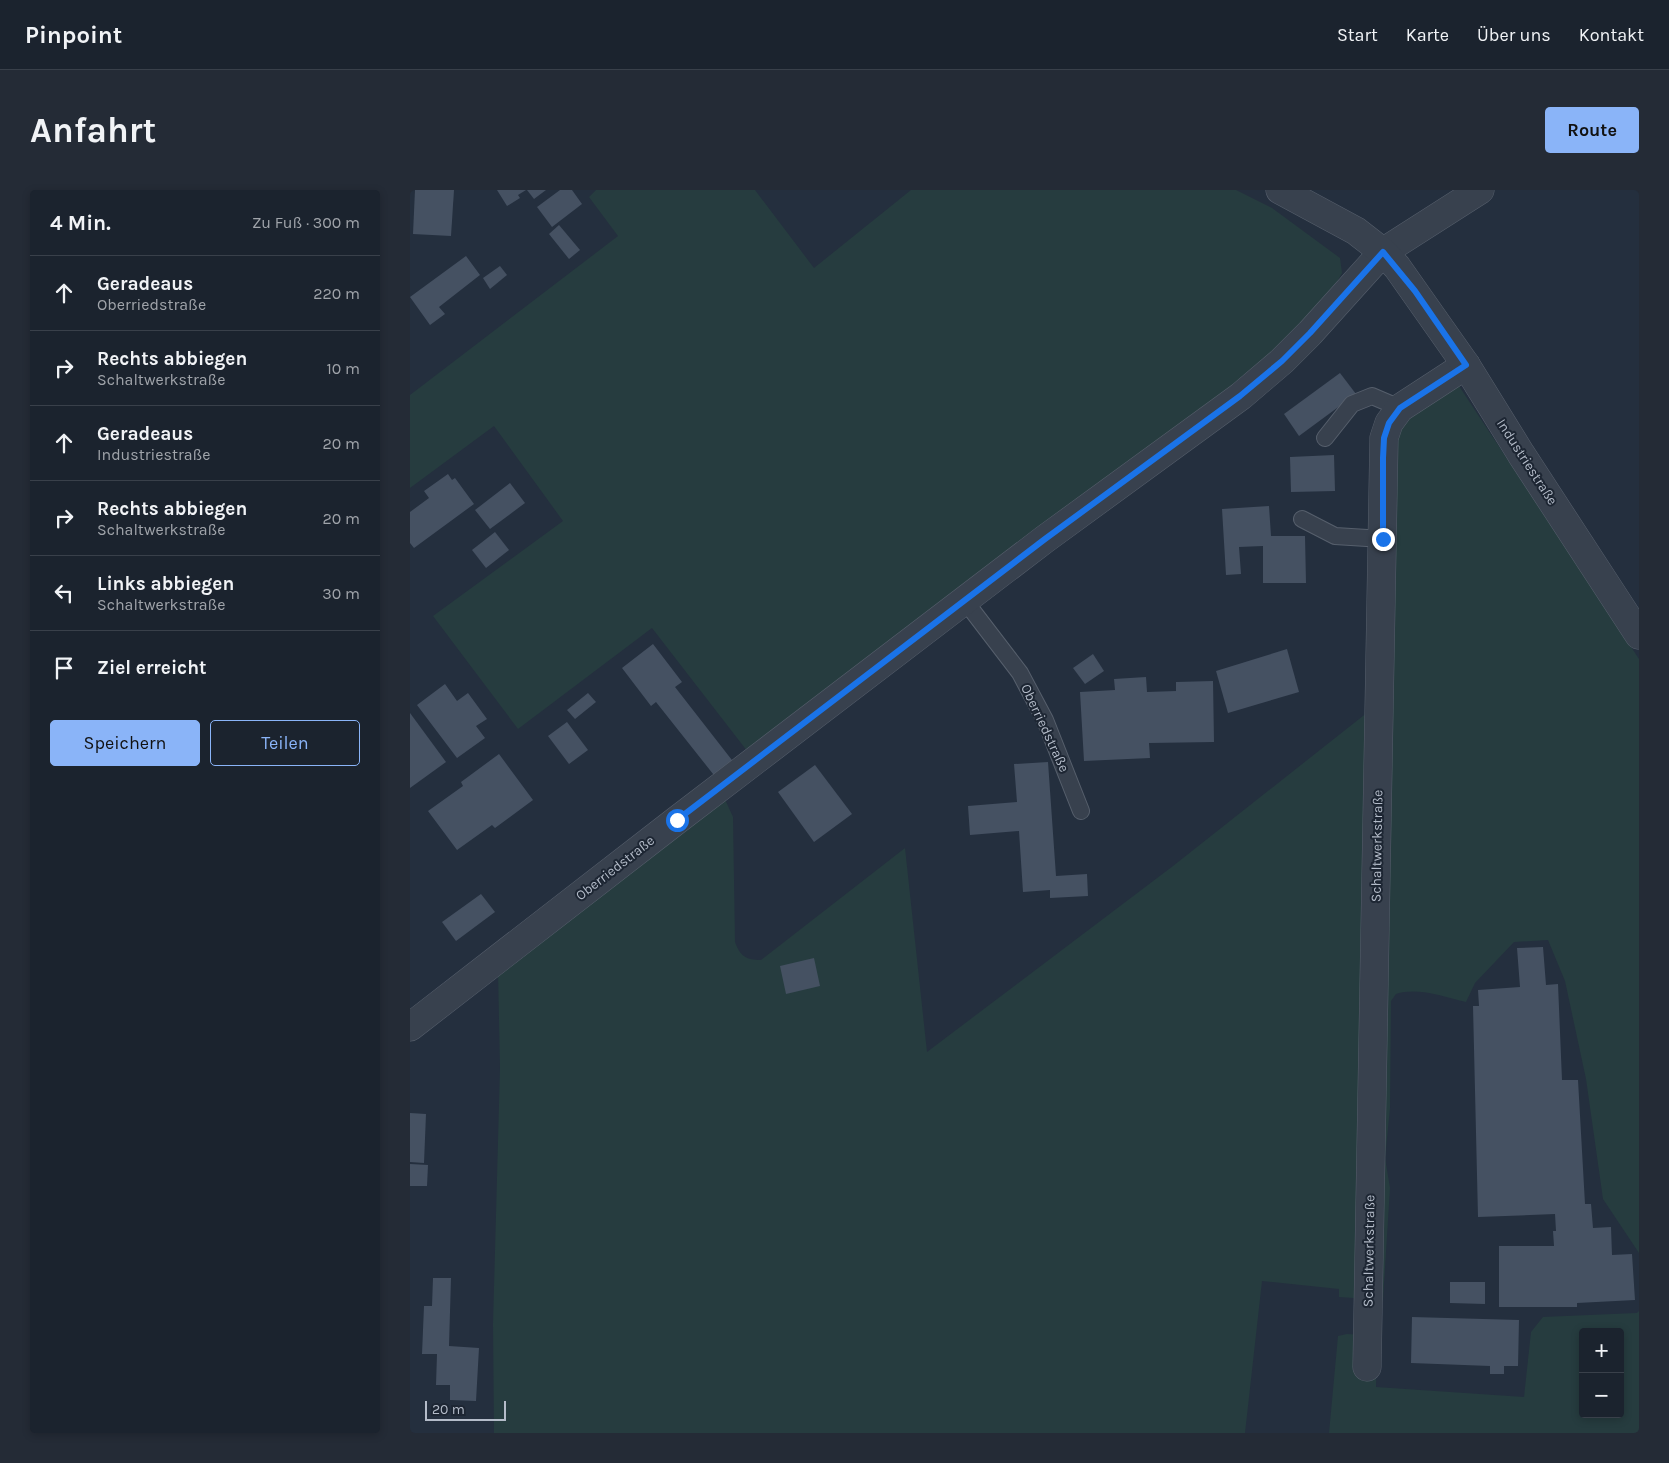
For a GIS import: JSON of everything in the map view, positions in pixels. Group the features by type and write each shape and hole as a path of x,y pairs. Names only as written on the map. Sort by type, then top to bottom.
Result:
{"street":[{"path":"1280,190 1356,231 1383,252"},
{"name":"Oberriedstraße","path":"410,1027 1045,539 1240,396 1282,361 1310,333 1383,252 1480,190"},
{"name":"Industriestraße","path":"1383,252 1415,291 1466,365 1521,454 1639,634"},
{"name":"Schaltwerkstraße","path":"1367,1367 1384,438 1389,423 1400,408 1466,365"}],"lane":[{"path":"1324,438 1352,404 1358,401 1372,396 1400,408"},
{"path":"1302,519 1335,536 1383,539"},
{"name":"Oberriedstraße","path":"965,601 1020,673 1045,720 1081,812"}],"green space":[{"path":"596,190 755,190 814,268 911,190 1236,190 1272,208 1340,258 1342,273 1337,282 1266,363 751,756 652,628 518,729 433,616 563,521 494,426 410,488 410,395 618,236 589,197"},
{"path":"1459,386 1639,659 1639,1253 1603,1199 1586,1079 1565,981 1548,940 1514,942 1475,983 1466,1002 1422,992 1396,994 1391,1001 1390,1108 1385,1158 1390,1188 1383,1300 1339,1297 1339,1289 1262,1281 1245,1433 494,1433 493,1324 500,1068 498,970 723,795 733,817 735,942 741,954 751,959 761,960 905,848 927,1052 1173,866 1387,697 1391,508 1399,430 1408,418 1425,404"},
{"path":"1639,1311 1639,1433 1329,1433 1338,1336 1347,1334 1377,1336 1376,1387 1524,1397 1531,1332 1543,1317 1637,1313"}],"building":[{"path":"415,190 454,190 451,236 413,234"},
{"path":"497,190 526,190 518,195 520,198 507,206"},
{"path":"527,190 546,190 534,199"},
{"path":"560,190 572,190 582,204 552,227 537,207"},
{"path":"559,225 580,250 569,259 549,234"},
{"path":"466,256 480,275 439,307 445,314 430,325 410,297"},
{"path":"500,266 507,275 490,289 483,278"},
{"path":"1340,373 1356,394 1299,436 1284,414"},
{"path":"1334,455 1335,491 1291,492 1290,457"},
{"path":"448,474 452,480 455,478 474,504 414,548 410,543 410,512 429,498 424,491"},
{"path":"510,483 525,503 490,529 475,510"},
{"path":"1269,506 1271,536 1305,536 1306,583 1263,583 1263,546 1239,547 1241,574 1226,575 1222,509"},
{"path":"495,532 509,550 486,568 472,550"},
{"path":"653,644 682,682 675,687 735,764 717,779 656,702 651,706 622,668"},
{"path":"1287,649 1299,692 1228,713 1216,671"},
{"path":"1093,654 1104,671 1085,684 1073,668"},
{"path":"1146,677 1147,692 1176,691 1176,682 1213,681 1214,742 1149,743 1150,758 1084,761 1080,692 1115,690 1114,679"},
{"path":"445,684 457,701 468,693 487,719 476,726 485,738 457,758 417,705"},
{"path":"588,693 596,702 575,719 567,710"},
{"path":"410,713 446,762 410,788"},
{"path":"567,722 588,750 569,764 548,736"},
{"path":"499,754 533,800 495,828 492,825 457,850 428,811 463,786 461,782"},
{"path":"1048,762 1056,876 1087,874 1088,896 1050,898 1050,890 1023,892 1019,831 970,835 968,806 1017,802 1014,764"},
{"path":"815,765 852,814 814,842 778,792"},
{"path":"481,894 495,912 456,941 442,922"},
{"path":"1543,947 1546,985 1558,984 1562,1080 1578,1080 1585,1204 1591,1204 1593,1228 1611,1227 1612,1255 1632,1254 1635,1300 1577,1303 1577,1307 1499,1307 1499,1246 1554,1246 1553,1231 1556,1231 1555,1214 1478,1217 1473,1006 1479,1006 1478,990 1520,987 1517,948"},
{"path":"814,958 820,986 786,994 780,966"},
{"path":"410,1113 426,1114 424,1163 410,1162"},
{"path":"410,1164 428,1165 427,1186 410,1186"},
{"path":"433,1278 451,1278 449,1346 479,1348 476,1401 450,1400 450,1385 436,1385 437,1354 422,1354 424,1306 432,1306"},
{"path":"1450,1282 1485,1282 1485,1304 1450,1303"},
{"path":"1412,1317 1519,1320 1518,1366 1504,1366 1504,1374 1490,1374 1490,1366 1411,1363"}],"route":[{"path":"677,820 1045,539 1240,396 1282,361 1310,333 1383,252 1415,291 1466,365 1400,408 1389,423 1384,438 1383,539"}]}
